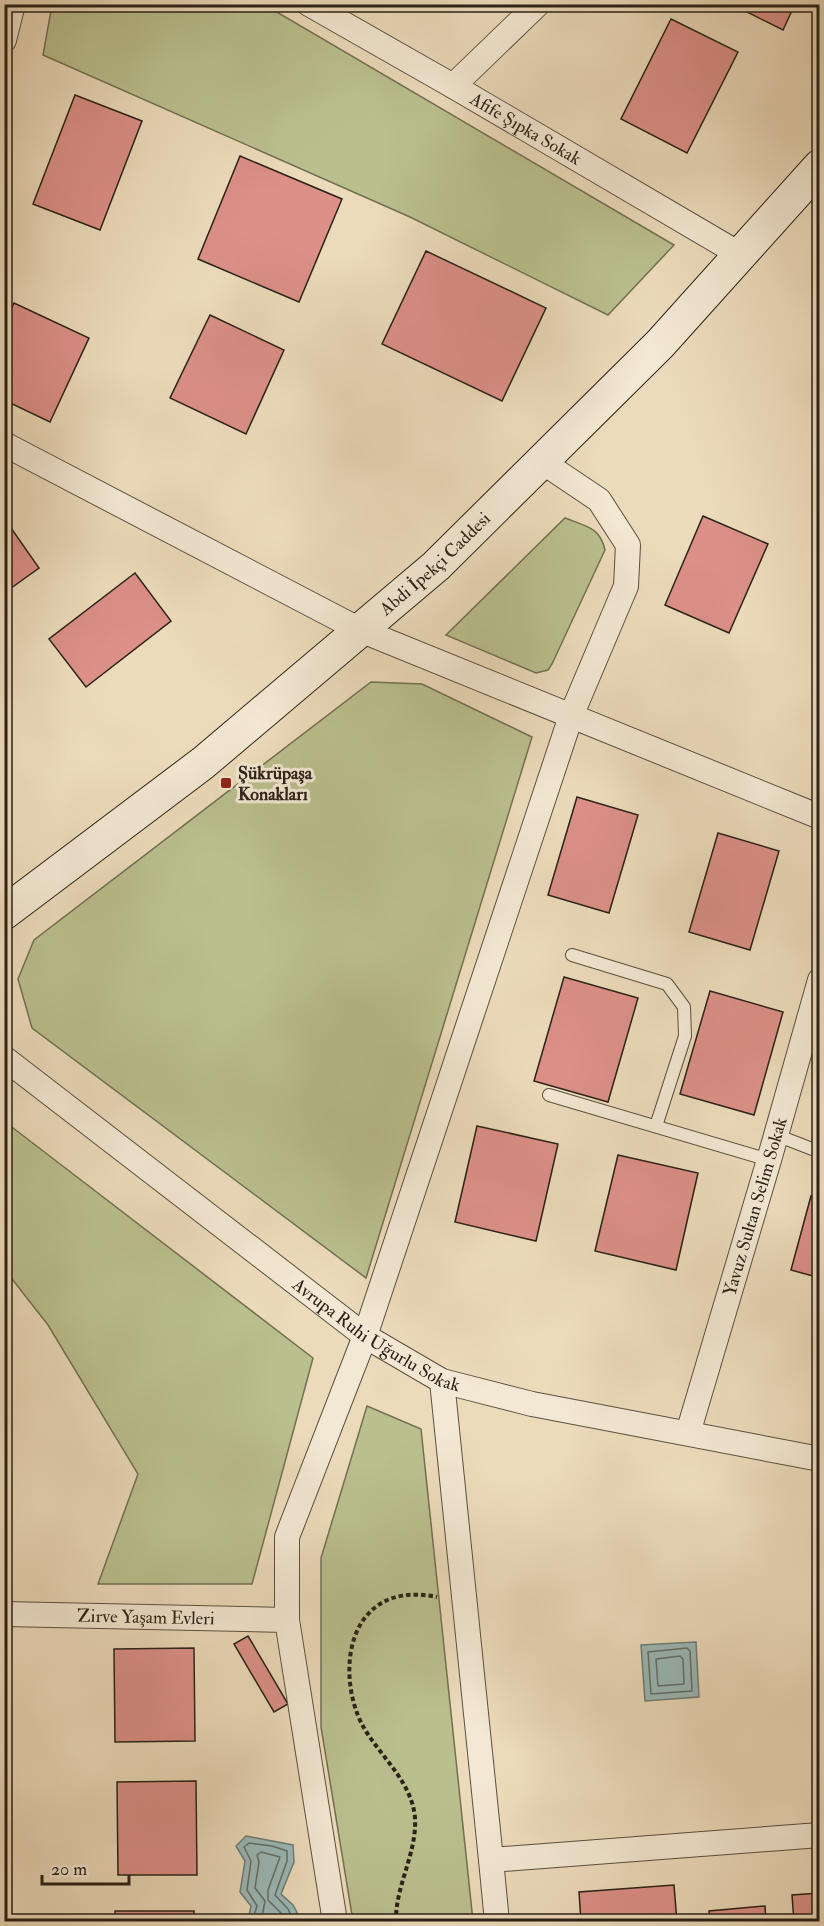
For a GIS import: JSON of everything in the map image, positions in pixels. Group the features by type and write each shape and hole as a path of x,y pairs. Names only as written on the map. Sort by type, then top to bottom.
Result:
{"main road":[{"name":"Abdi İpekçi Caddesi","path":"4,913 203,763 436,566 660,344 819,166"}],"street":[{"path":"4,40 13,4"},
{"name":"Afife Şıpka Sokak","path":"309,4 741,255"},
{"path":"453,86 538,4"},
{"path":"4,444 360,630 819,817"},
{"path":"335,1922 287,1620 287,1537 365,1336 571,716 626,586 628,545 599,500 541,461"},
{"name":"Yavuz Sultan Selim Sokak","path":"688,1433 769,1160 819,980"},
{"name":"Avrupa Ruhi Uğurlu Sokak","path":"4,1058 365,1336 442,1381 532,1404 819,1459"},
{"path":"442,1381 497,1922"},
{"name":"Zirve Yaşam Evleri","path":"4,1614 287,1620"},
{"path":"490,1860 819,1835"}],"lane":[{"path":"572,955 667,984 684,1007 685,1036 656,1126"},
{"path":"549,1095 769,1160"},
{"path":"776,1135 819,1152"}],"path":[{"path":"396,1922 396,1910 411,1848 415,1818 406,1786 363,1727 349,1676 351,1647 362,1620 378,1604 400,1594 429,1595 465,1603"}],"green space":[{"path":"52,5 265,5 674,245 608,315 410,217 43,55"},
{"path":"565,518 591,528 603,542 605,550 548,670 536,673 446,635"},
{"path":"371,682 422,684 532,737 366,1278 32,1028 18,979 34,940"},
{"path":"4,1121 313,1358 252,1584 98,1584 138,1474 48,1325 5,1270"},
{"path":"367,1406 421,1429 473,1921 353,1921 321,1727 321,1558"}],"water":[{"path":"696,1642 699,1697 645,1701 641,1645"},
{"path":"246,1836 293,1845 294,1862 281,1894 293,1905 300,1921 244,1921 249,1916 251,1906 240,1892 245,1861 236,1846"}],"building":[{"path":"731,4 795,4 783,30"},
{"path":"671,19 738,52 687,153 621,119"},
{"path":"75,95 142,121 100,230 33,204"},
{"path":"240,156 342,199 299,302 198,259"},
{"path":"426,251 546,308 502,401 382,344"},
{"path":"14,303 89,338 50,422 4,400 4,322"},
{"path":"210,315 284,350 246,434 170,398"},
{"path":"703,516 768,544 729,633 665,605"},
{"path":"4,518 39,568 4,593"},
{"path":"135,573 171,621 86,687 49,639"},
{"path":"577,797 638,815 609,913 548,895"},
{"path":"718,833 779,851 750,950 689,932"},
{"path":"564,977 638,998 608,1102 534,1081"},
{"path":"710,991 783,1012 754,1115 680,1094"},
{"path":"477,1126 558,1144 536,1241 455,1222"},
{"path":"618,1155 698,1173 676,1270 595,1251"},
{"path":"811,1196 820,1198 820,1278 791,1270"},
{"path":"248,1636 288,1704 274,1712 234,1644"},
{"path":"194,1648 195,1741 115,1742 114,1649"},
{"path":"196,1781 197,1875 118,1875 117,1782"},
{"path":"674,1885 677,1922 581,1922 579,1892"},
{"path":"820,1893 820,1922 794,1922 792,1895"},
{"path":"765,1906 766,1922 710,1922 709,1911"},
{"path":"115,1911 194,1911 194,1922 115,1922"}],"place":[{"name":"Şükrüpaşa Konakları","path":"226,783"}]}
